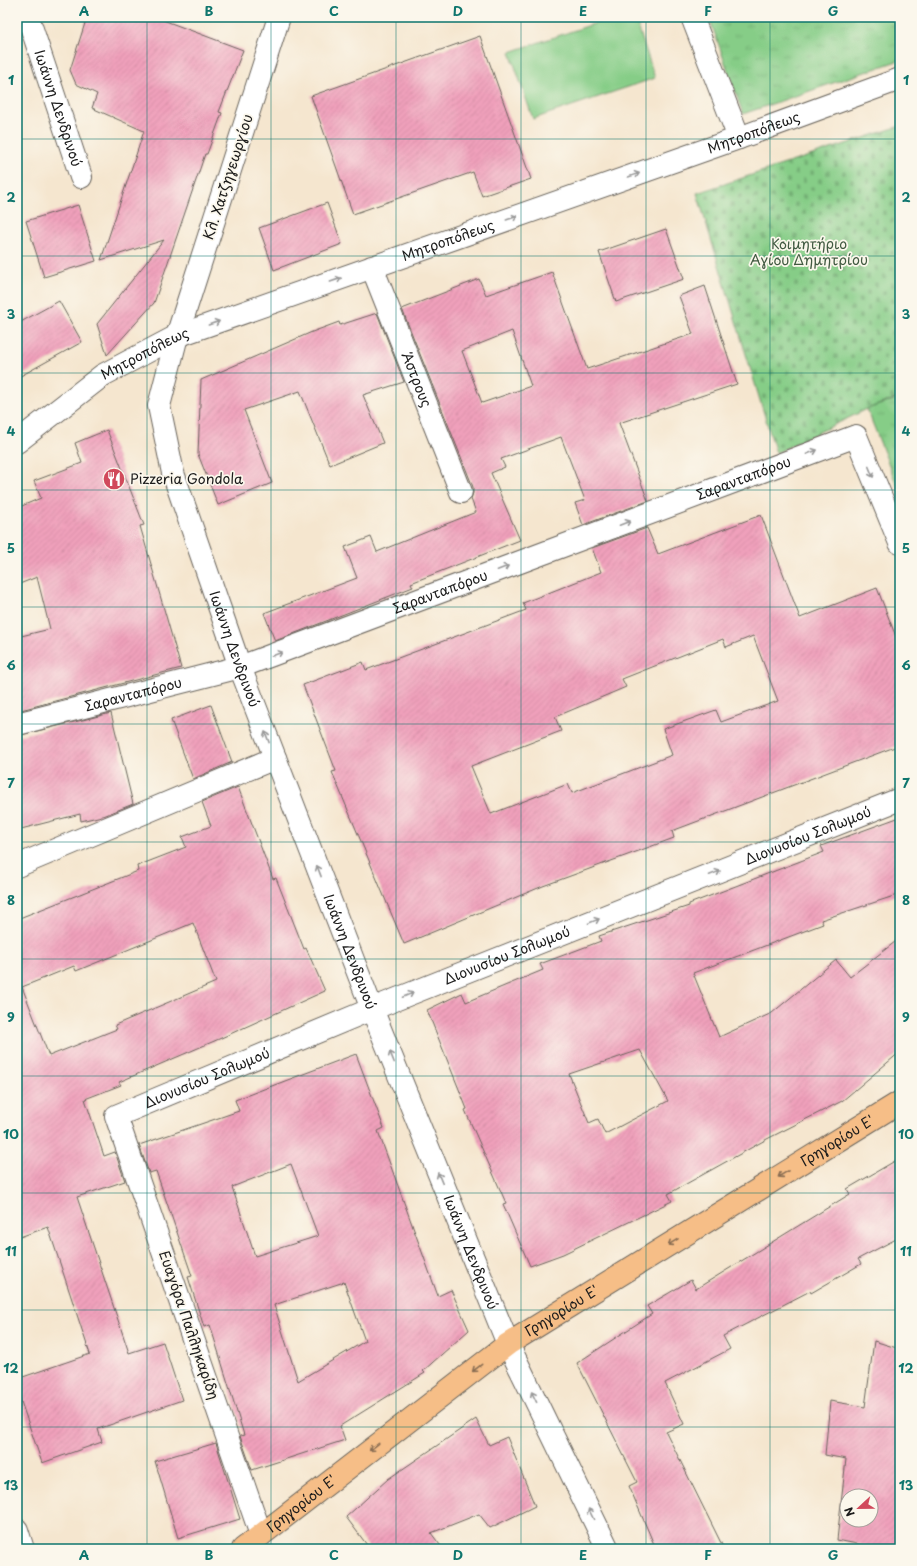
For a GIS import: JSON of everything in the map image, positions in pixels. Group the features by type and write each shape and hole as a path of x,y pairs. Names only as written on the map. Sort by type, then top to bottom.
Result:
{"main road":[{"name":"Γρηγορίου Ε'","path":"243,1549 508,1344 900,1102"}],"street":[{"name":"Ιωάννη Δενδρινού","path":"28,17 81,177"},
{"name":"Κλ. Χατζηγεωργίου","path":"177,336 279,17"},
{"path":"692,17 739,138"},
{"name":"Μητροπόλεως","path":"17,442 103,375 177,336 739,138 900,79"},
{"name":"Άστρους","path":"372,267 461,492"},
{"name":"Ιωάννη Δενδρινού","path":"177,336 159,406 172,473 240,667 372,1009 508,1344 608,1549"},
{"name":"Σαρανταπόρου","path":"17,724 240,667 856,436 900,543"},
{"path":"17,866 275,758"},
{"name":"Διονυσίου Σολωμού","path":"116,1116 372,1009 900,799"},
{"name":"Ευαγόρα Παλληκαρίδη","path":"116,1116 261,1535"},
{"path":"17,1530 24,1549"}],"green space":[{"path":"614,17 635,17 655,78 533,119 510,52"},
{"path":"709,17 900,17 900,60 743,114"},
{"name":"Κοιμητήριο Αγίου Δημητρίου","path":"900,126 900,397 867,409 776,453 697,193"},
{"path":"900,398 900,493 867,409"}],"building":[{"path":"87,17 155,17 243,50 219,112 222,113 207,154 205,154 154,303 107,355 97,324 164,240 101,260 144,131 92,108 97,94 76,84 70,70"},
{"path":"480,36 531,179 482,196 473,172 353,214 311,96"},
{"path":"327,203 342,244 274,270 259,228"},
{"path":"78,205 96,261 44,277 26,221"},
{"path":"666,229 684,279 616,302 599,252"},
{"path":"552,272 587,369 693,334 679,296 705,286 737,384 619,423 648,501 583,525 575,503 585,500 561,437 501,459 505,467 491,473 520,540 411,583 413,587 275,641 264,613 357,578 345,547 371,537 377,552 476,512 471,499 473,487 402,309 479,279 486,295","holes":["512,331 531,386 482,403 462,351"]},
{"path":"59,301 82,342 17,378 17,324"},
{"path":"377,313 404,382 363,395 383,443 330,465 300,391 244,410 272,483 218,505 198,454 201,380 312,332 339,322 340,325"},
{"path":"107,430 144,525 140,526 181,668 17,711 17,637 50,629 37,577 17,585 17,508 41,498 34,481 82,463 75,443"},
{"path":"761,515 800,618 877,588 900,647 900,745 672,831 674,838 543,886 404,944 332,772 336,771 303,685 363,662 366,670 526,610 523,603 601,572 592,548 647,528 658,554","holes":["753,636 778,701 721,722 716,710 663,729 672,755 572,793 568,784 491,814 471,766 561,731 555,717 626,687 622,679 723,639 726,647"]},
{"path":"211,705 232,762 193,779 171,720"},
{"path":"111,713 133,804 106,815 81,821 80,814 17,830 17,736"},
{"path":"238,787 273,879 276,878 304,949 306,948 325,991 119,1082 121,1085 85,1099 104,1156 115,1152 125,1181 77,1197 129,1353 163,1342 182,1400 98,1429 102,1442 42,1463 17,1390 17,1379 90,1354 48,1227 17,1238 17,919 138,871 137,866 186,847 182,837 211,826 202,802","holes":["193,923 216,982 115,1025 117,1029 49,1056 22,987 74,966 76,971"]},
{"path":"900,817 900,894 821,920 823,924 693,973 719,1037 772,1013 836,960 850,977 900,938 900,1052 842,1101 767,1139 668,1194 672,1201 563,1254 530,1266 503,1204 506,1203 465,1110 467,1109 427,1010 462,993 466,1002 543,970 540,964 601,941 599,936 689,906 689,904 824,852 821,846","holes":["640,1050 668,1101 605,1134 598,1119 589,1123 569,1074"]},
{"path":"356,1054 384,1128 378,1131 438,1296 451,1290 469,1330 423,1371 425,1373 340,1426 345,1440 252,1470 240,1436 244,1435 210,1325 204,1327 188,1277 192,1276 156,1171 149,1173 139,1145 239,1111 235,1100","holes":["291,1164 318,1236 255,1256 232,1187","344,1282 365,1341 298,1381 274,1305"]},
{"path":"900,1158 900,1237 858,1259 861,1264 811,1293 810,1291 723,1336 730,1349 665,1383 684,1424 666,1432 724,1549 656,1549 629,1486 637,1482 577,1363 652,1314 647,1306 691,1280 696,1289 850,1194 847,1189"},
{"path":"874,1341 900,1349 900,1549 882,1549 837,1540 839,1522 839,1528 879,1528 879,1488 843,1488 846,1459 825,1455 830,1401 865,1407"},
{"path":"476,1419 489,1445 507,1437 535,1506 490,1528 479,1514 431,1533 443,1549 370,1549 346,1517 388,1479"},
{"path":"216,1443 240,1519 178,1538 155,1461"}],"place":[{"name":"Pizzeria Gondola","path":"114,479"}]}
